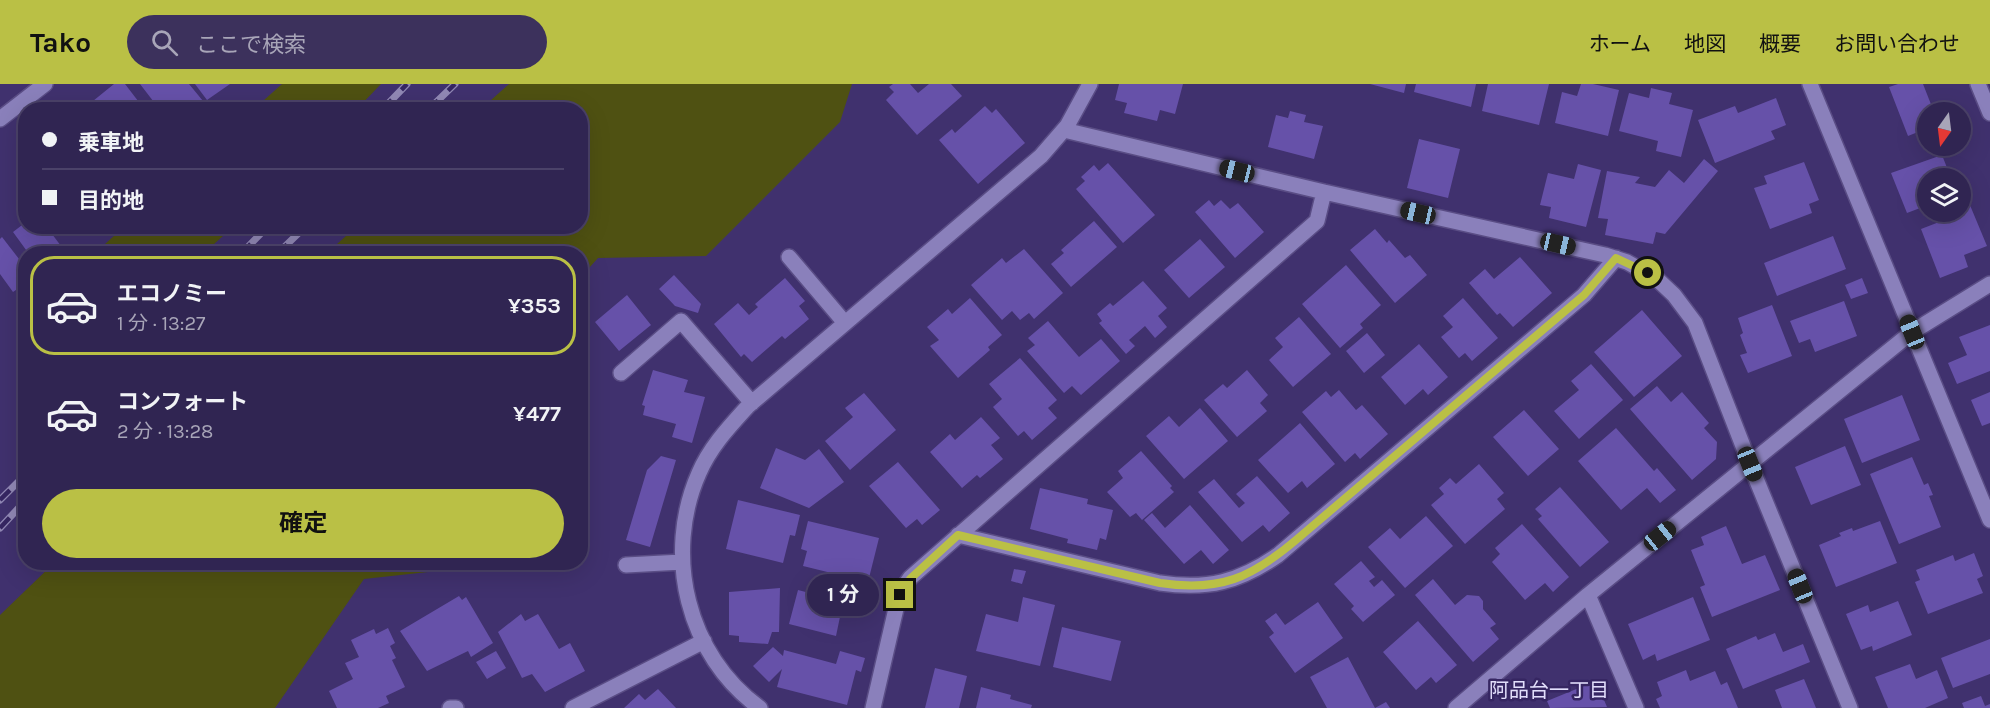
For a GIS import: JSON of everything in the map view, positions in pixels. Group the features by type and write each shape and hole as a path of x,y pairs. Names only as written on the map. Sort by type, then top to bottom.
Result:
{"street":[{"path":"22,102 45,84"},
{"path":"760,708 747,698 719,668 698,632 685,593 682,562 686,511 699,472 720,436 752,403 1041,156 1064,130 1078,109 1090,84"},
{"path":"1810,84 1990,520"},
{"path":"1978,84 1990,113"},
{"path":"0,119 18,105"},
{"path":"1064,130 1616,258 1638,267 1657,279 1689,314 1700,334 1750,464 1850,708"},
{"path":"873,708 903,588 914,574 1317,221 1324,192"},
{"path":"789,257 845,324"},
{"path":"958,535 1185,587 1210,585 1235,579 1258,569 1287,547 1584,295 1616,258"},
{"path":"1456,708 1588,595 1912,332 1990,284"},
{"path":"621,373 681,321 752,403"},
{"path":"626,565 682,562"},
{"path":"1588,595 1636,708"},
{"path":"573,708 704,641"},
{"path":"450,708 456,708"}],"shaded area":[{"path":"282,84 381,84 364,102 262,102"},
{"path":"509,84 852,84 840,122 706,256 598,258 588,269 588,246 335,246 348,234 588,234 588,102 489,102"},
{"path":"116,234 225,234 212,246 103,246"},
{"path":"47,570 446,570 364,579 275,708 0,708 0,615"}],"building":[{"path":"114,84 125,84 139,102 94,102"},
{"path":"140,84 189,84 203,101 202,102 154,102"},
{"path":"195,84 230,84 207,100"},
{"path":"893,84 910,84 918,93 929,84 951,84 962,96 917,135 886,100 894,92 889,87"},
{"path":"1119,84 1183,84 1175,114 1160,110 1157,121 1124,113 1127,103 1115,100"},
{"path":"1370,84 1406,84 1404,93"},
{"path":"1416,84 1476,84 1471,107 1414,92"},
{"path":"1488,84 1549,84 1539,125 1482,111"},
{"path":"1581,84 1593,84 1619,90 1608,136 1555,123 1562,92 1577,96"},
{"path":"1898,84 1923,84 1930,102 1917,102 1917,132 1908,136 1889,87"},
{"path":"1651,88 1672,93 1669,104 1693,110 1681,157 1656,151 1658,141 1619,131 1629,93 1649,98"},
{"path":"1776,98 1786,125 1771,131 1775,139 1715,163 1698,120 1735,106 1738,113"},
{"path":"985,106 992,113 996,109 1025,143 978,184 939,140 952,129 955,133"},
{"path":"1290,111 1306,115 1304,122 1323,126 1314,159 1268,147 1276,115 1288,118"},
{"path":"1419,139 1460,149 1448,198 1407,188"},
{"path":"1939,156 1942,156 1947,168 1917,168 1917,209 1907,213 1891,173"},
{"path":"1704,159 1718,171 1665,234 1656,232 1653,244 1605,235 1608,219 1598,218 1607,171 1640,177 1635,183 1655,187 1669,170 1684,183"},
{"path":"1804,162 1819,200 1809,204 1812,213 1770,229 1754,188 1767,184 1764,176"},
{"path":"1108,163 1155,215 1123,243 1076,189 1085,181 1081,177 1094,165 1099,171"},
{"path":"1578,164 1601,170 1586,227 1549,218 1551,207 1540,205 1548,173 1574,179"},
{"path":"1209,200 1214,206 1221,200 1230,209 1238,203 1264,232 1235,258 1195,212"},
{"path":"1971,208 1987,246 1964,255 1968,267 1940,278 1921,229 1939,222 1971,222"},
{"path":"1094,221 1117,247 1071,287 1051,264 1064,253 1061,250"},
{"path":"18,228 18,234 52,234 61,246 23,246 13,232"},
{"path":"1375,229 1387,243 1389,240 1405,258 1410,255 1427,275 1395,303 1350,250"},
{"path":"1833,236 1846,269 1777,296 1764,263"},
{"path":"2,237 18,258 18,289 13,292 0,274 0,239"},
{"path":"1200,239 1225,267 1189,298 1164,270"},
{"path":"1024,249 1063,293 1034,319 1029,313 1020,320 1012,311 1002,320 971,285 1002,258 1006,263"},
{"path":"1520,257 1552,293 1513,327 1500,313 1497,315 1469,283 1485,269 1494,279"},
{"path":"1346,265 1381,305 1360,324 1363,328 1340,348 1302,304"},
{"path":"674,275 701,304 698,313 675,306 659,289"},
{"path":"785,278 805,301 799,306 809,319 785,339 782,336 752,362 744,354 741,357 714,324 738,303 749,315 758,307 755,304"},
{"path":"1862,278 1868,293 1851,299 1845,285"},
{"path":"1143,281 1167,308 1158,316 1167,327 1155,338 1145,326 1129,340 1135,346 1126,354 1099,323 1102,321 1097,314 1110,303 1113,306"},
{"path":"627,295 651,325 619,351 595,322"},
{"path":"970,298 1002,335 988,347 990,350 958,378 930,346 939,340 927,327 948,309 952,314"},
{"path":"1463,298 1498,338 1472,361 1465,353 1459,358 1441,337 1453,327 1443,316"},
{"path":"1844,301 1857,336 1815,352 1810,339 1799,343 1790,321"},
{"path":"1772,305 1792,356 1748,373 1740,355 1747,353 1740,335 1743,333 1738,318"},
{"path":"1642,310 1682,356 1634,397 1594,352"},
{"path":"1299,317 1331,354 1293,387 1269,360 1283,347 1275,338"},
{"path":"1048,321 1079,357 1101,339 1120,361 1081,395 1072,386 1064,393 1027,351 1035,345 1028,338"},
{"path":"1990,325 1990,371 1957,384 1948,363 1967,355 1959,337"},
{"path":"1367,333 1385,355 1364,373 1346,351"},
{"path":"1419,344 1448,377 1428,395 1423,389 1405,405 1381,377"},
{"path":"1020,358 1057,400 1048,408 1057,418 1032,440 1024,431 1018,436 993,407 1002,399 989,384"},
{"path":"1591,364 1623,400 1579,439 1554,411 1579,390 1571,381"},
{"path":"653,370 688,380 684,392 705,397 692,443 672,437 676,424 643,415 645,406 642,405"},
{"path":"1247,370 1268,395 1260,403 1267,411 1237,437 1204,400 1223,384 1227,388"},
{"path":"1657,386 1671,402 1682,392 1709,423 1704,428 1717,442 1716,459 1692,480 1630,409"},
{"path":"1339,390 1356,410 1362,405 1388,434 1360,459 1355,453 1345,462 1302,412 1326,391 1331,397"},
{"path":"1990,392 1990,423 1982,426 1971,400"},
{"path":"864,393 896,430 850,470 825,441 853,417 845,408"},
{"path":"1902,395 1920,440 1862,463 1844,419"},
{"path":"1200,408 1228,441 1184,479 1146,436 1169,416 1179,427"},
{"path":"1524,410 1559,449 1528,476 1493,437"},
{"path":"981,417 1000,438 991,445 1003,459 980,478 977,475 962,488 930,452 950,434 955,440"},
{"path":"1300,423 1335,464 1307,488 1302,481 1288,493 1258,460"},
{"path":"1616,428 1654,471 1657,468 1676,490 1660,503 1647,488 1621,510 1578,461"},
{"path":"1845,446 1861,485 1811,505 1795,467"},
{"path":"776,448 805,460 819,449 844,482 809,508 760,488"},
{"path":"1141,451 1172,486 1170,488 1174,492 1142,520 1136,513 1130,517 1107,492 1123,478 1118,471"},
{"path":"661,456 676,460 650,547 626,540 647,470"},
{"path":"1912,457 1924,485 1928,483 1933,495 1929,496 1941,527 1899,544 1870,474"},
{"path":"898,462 940,510 922,525 917,519 906,528 869,486"},
{"path":"1479,464 1504,493 1497,499 1505,509 1465,544 1431,505 1444,494 1439,488 1450,478 1456,484"},
{"path":"1257,476 1290,513 1269,532 1263,525 1242,542 1198,492 1214,479 1239,508 1245,503 1236,494"},
{"path":"1560,487 1609,542 1580,567 1538,519 1542,516 1535,509"},
{"path":"1040,488 1088,499 1087,504 1113,510 1106,540 1100,538 1097,550 1067,543 1068,539 1030,529"},
{"path":"738,500 800,515 795,536 790,535 783,563 726,549"},
{"path":"1190,505 1229,550 1213,564 1201,550 1184,564 1144,520 1152,513 1165,528"},
{"path":"1426,516 1453,546 1405,588 1368,547 1390,528 1400,539"},
{"path":"808,521 879,538 868,582 803,566 807,551 801,549"},
{"path":"1880,521 1897,563 1836,587 1819,545 1841,536 1839,533 1852,528 1853,531"},
{"path":"1522,524 1569,577 1553,592 1545,583 1525,600 1492,562 1500,554 1495,548"},
{"path":"1726,526 1742,564 1765,555 1780,590 1712,617 1700,587 1705,585 1691,550 1704,545 1701,537"},
{"path":"1974,553 1983,576 1977,579 1983,593 1928,614 1915,582 1920,580 1916,570 1953,555 1955,561"},
{"path":"1361,561 1375,577 1369,581 1374,587 1382,580 1395,595 1363,622 1351,609 1354,606 1334,584"},
{"path":"1014,569 1026,571 1022,584 1011,581"},
{"path":"1433,579 1455,605 1467,595 1479,596 1483,601 1483,609 1496,624 1490,628 1499,639 1473,662 1415,595"},
{"path":"780,588 779,632 772,632 768,644 739,642 739,636 729,635 729,592"},
{"path":"798,590 825,597 822,608 841,612 836,636 789,624"},
{"path":"459,596 462,600 466,597 493,643 471,657 468,651 427,671 400,631"},
{"path":"1023,597 1055,605 1040,666 976,651 986,614 1018,622"},
{"path":"1693,597 1710,640 1657,661 1655,654 1643,660 1628,624"},
{"path":"1898,601 1912,635 1873,651 1872,646 1861,650 1846,614 1868,605 1870,612"},
{"path":"1318,602 1343,638 1295,673 1269,637 1274,633 1265,621 1276,613 1285,625"},
{"path":"521,614 525,621 538,614 559,649 570,643 585,671 545,692 532,674 522,678 498,632"},
{"path":"1418,621 1457,665 1436,683 1431,677 1416,690 1383,652"},
{"path":"1062,627 1121,641 1111,681 1053,667"},
{"path":"388,628 395,643 390,646 396,658 392,660 405,687 386,696 389,703 378,708 337,708 329,691 353,679 345,663 359,657 351,640 374,629 376,634"},
{"path":"1775,633 1783,652 1803,644 1810,662 1743,689 1726,649 1756,636 1758,640"},
{"path":"1990,639 1990,674 1953,688 1941,658"},
{"path":"773,647 783,656 784,650 836,664 840,651 865,658 861,672 856,670 847,705 777,687 782,669 769,682 753,666"},
{"path":"496,651 506,668 487,679 476,662"},
{"path":"1348,657 1375,708 1327,708 1310,677"},
{"path":"1910,664 1916,679 1937,670 1948,698 1925,708 1888,708 1875,677"},
{"path":"935,668 967,676 959,708 925,708"},
{"path":"1686,670 1690,681 1715,671 1721,685 1727,682 1738,708 1660,708 1656,699 1662,696 1657,682"},
{"path":"1804,679 1816,708 1782,708 1775,690"},
{"path":"1596,681 1607,707 1550,708 1547,701"},
{"path":"981,687 1011,695 1010,699 1032,705 1031,708 976,708"},
{"path":"658,689 676,708 624,708 639,694 645,700"},
{"path":"1981,696 1985,706 1990,704 1990,708 1964,708 1962,703"},
{"path":"1386,702 1390,708 1375,708"}],"railway":[{"path":"390,102 407,84"},
{"path":"436,102 455,84"},
{"path":"249,246 260,234"},
{"path":"285,246 298,234"},
{"path":"0,500 18,482"},
{"path":"0,528 18,509"}],"district":[{"name":"阿品台一丁目","path":"1549,690"}],"route":[{"path":"900,595 910,579 958,535 1185,587 1210,585 1235,579 1258,569 1296,540 1584,295 1616,258 1648,273"}]}
